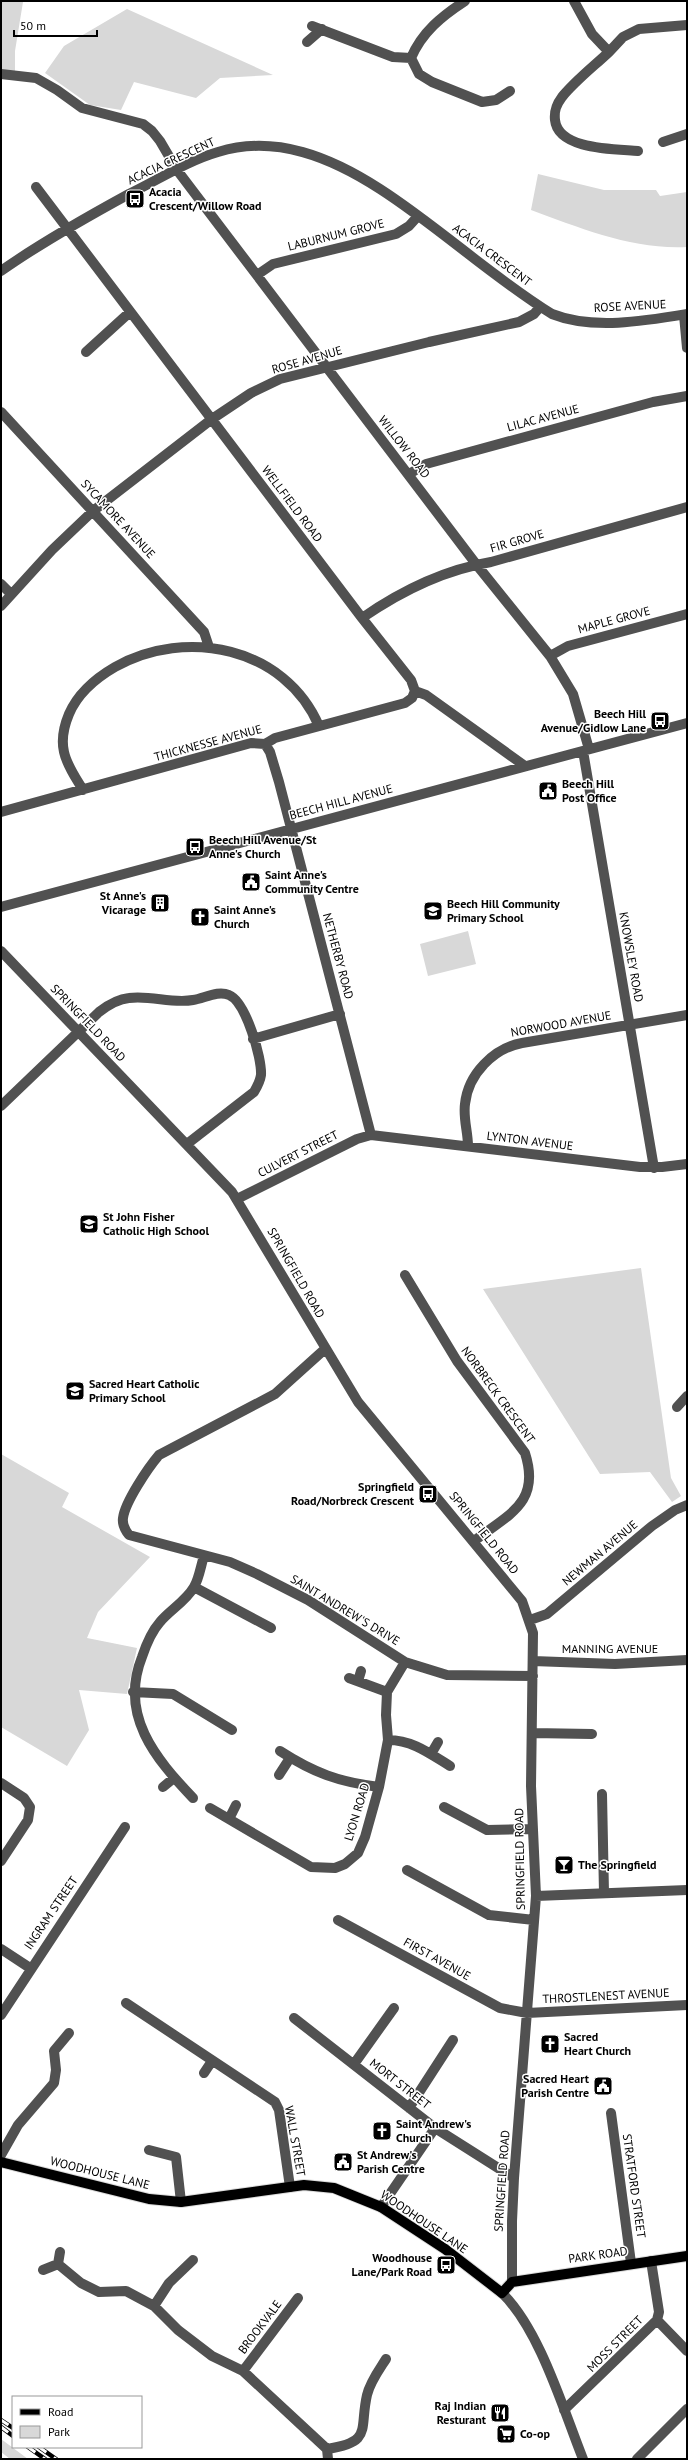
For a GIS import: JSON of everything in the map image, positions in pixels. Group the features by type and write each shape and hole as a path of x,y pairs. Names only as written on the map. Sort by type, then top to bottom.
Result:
{"main road":[{"name":"WOODHOUSE LANE","path":"1,2162 149,2198 181,2202 290,2187 315,2185 329,2186 355,2194 381,2207 444,2249 502,2293"},
{"name":"PARK ROAD","path":"512,2282 687,2256"},
{"path":"502,2293 512,2282"}],"street":[{"path":"574,1 592,34 609,52"},
{"path":"411,58 422,36 460,2"},
{"path":"638,151 576,142 561,135 556,124 554,110 561,98 623,37 639,29 687,25"},
{"path":"307,42 317,27 393,57 411,58"},
{"path":"411,58 419,74 432,82 482,102 496,100 510,91"},
{"name":"WILLOW ROAD","path":"1,74 36,78 57,90 82,108 143,124 160,141 177,170 326,367 409,474 476,564 550,656 573,694 586,750"},
{"path":"663,142 687,134"},
{"name":"ACACIA CRESCENT","path":"1,271 66,228 205,156 232,148 264,146 297,150 328,160 354,173 418,216 540,306"},
{"name":"WELLFIELD ROAD","path":"36,187 362,618 411,680 415,691"},
{"name":"LABURNUM GROVE","path":"257,275 272,264 396,234 409,226 418,216"},
{"name":"ROSE AVENUE","path":"1,606 93,511 212,419 251,393 280,379 519,322 534,314 540,306 564,319 579,321 625,321 686,314"},
{"path":"86,352 130,312"},
{"path":"686,314 687,348"},
{"name":"LILAC AVENUE","path":"409,474 426,464 653,402 687,396"},
{"name":"SYCAMORE AVENUE","path":"1,412 204,632 209,647"},
{"name":"FIR GROVE","path":"362,618 387,601 420,584 461,568 687,508"},
{"path":"1,584 11,594"},
{"name":"MAPLE GROVE","path":"550,656 568,646 687,614"},
{"path":"83,790 67,763 62,742 67,718 80,695 109,671 142,654 180,647 209,647 252,658 284,679 308,706 319,726"},
{"path":"415,691 426,695 525,766"},
{"name":"THICKNESSE AVENUE","path":"1,812 256,742 265,744 275,738 405,703 412,698 415,691"},
{"name":"BEECH HILL AVENUE","path":"1,907 687,723"},
{"name":"NETHERBY ROAD","path":"265,744 270,752 371,1135"},
{"name":"KNOWSLEY ROAD","path":"586,750 654,1168"},
{"name":"SPRINGFIELD ROAD","path":"1,951 187,1144 237,1199 358,1402 522,1601 530,1620 533,1633 532,1829 536,1896 514,2178 512,2282"},
{"path":"1,1106 106,1007 124,999 136,997 178,1002 221,994 230,995 240,1004 253,1039 261,1075 254,1092 187,1144"},
{"name":"NETHERBY ROAD","path":"253,1039 340,1014"},
{"name":"NORWOOD AVENUE","path":"468,1146 465,1110 466,1096 477,1074 495,1054 515,1044 687,1015"},
{"name":"LYNTON AVENUE","path":"371,1135 654,1168 687,1164"},
{"name":"CULVERT STREET","path":"237,1199 357,1139 371,1135"},
{"name":"NORBRECK CRESCENT","path":"405,1274 457,1361 525,1453 530,1468 530,1483 525,1499 517,1509 474,1541"},
{"name":"SAINT ANDREW'S DRIVE","path":"325,1348 275,1394 179,1443 159,1455 146,1470 123,1518 124,1527 129,1535 230,1562 308,1600 405,1662 447,1674 533,1676"},
{"path":"677,1407 687,1396"},
{"name":"NEWMAN AVENUE","path":"530,1620 547,1614 652,1526 675,1510 687,1505"},
{"path":"193,1798 174,1778 144,1734 136,1709 133,1692 137,1670 146,1646 159,1622 194,1587 204,1556"},
{"path":"194,1587 271,1628"},
{"name":"MANNING AVENUE","path":"533,1661 615,1664 687,1660"},
{"name":"LYON ROAD","path":"210,1808 311,1867 335,1868 345,1864 358,1853 365,1837 379,1787 388,1740 386,1716 388,1692 405,1662"},
{"path":"356,1677 388,1692"},
{"path":"133,1692 173,1694 220,1717 232,1730"},
{"path":"532,1732 592,1734"},
{"path":"388,1740 402,1740 415,1744 450,1766"},
{"path":"431,1754 438,1742"},
{"path":"280,1751 290,1758 327,1777 379,1787"},
{"path":"279,1775 290,1758"},
{"path":"163,1787 174,1778"},
{"path":"1,1783 24,1798 30,1808 28,1820 1,1862"},
{"path":"602,1794 607,1814 604,1893"},
{"path":"229,1819 236,1805"},
{"path":"444,1806 487,1830 532,1829"},
{"name":"INGRAM STREET","path":"1,2015 30,1968 125,1827"},
{"path":"407,1870 489,1915 534,1920"},
{"path":"536,1896 687,1890"},
{"name":"FIRST AVENUE","path":"338,1920 500,2008 527,2013"},
{"path":"1,1949 30,1968"},
{"name":"WALL STREET","path":"126,2003 276,2104 290,2187"},
{"name":"THROSTLENEST AVENUE","path":"527,2013 687,2005"},
{"path":"354,2064 394,2008"},
{"name":"MORT STREET","path":"294,2018 435,2128 514,2178"},
{"path":"1,2155 18,2125 54,2083 56,2070 54,2051 69,2033"},
{"path":"409,2108 453,2040"},
{"path":"204,2073 212,2061"},
{"name":"STRATFORD STREET","path":"611,2112 631,2264"},
{"path":"381,2207 435,2128"},
{"path":"149,2150 176,2157 181,2202"},
{"path":"58,2264 60,2252"},
{"path":"154,2306 169,2283 193,2260"},
{"name":"MOSS STREET","path":"564,2410 657,2320 659,2312 651,2261"},
{"path":"43,2270 58,2264"},
{"path":"58,2264 80,2283 100,2292 126,2291 154,2306 178,2330 212,2356 243,2371 328,2454 349,2446 359,2437 364,2424 367,2395 386,2359"},
{"name":"WOODHOUSE LANE","path":"502,2293 518,2311 532,2334 583,2459"},
{"name":"BROOKVALE","path":"243,2371 298,2298"},
{"path":"657,2320 687,2351"},
{"path":"637,2459 687,2409"}],"green space":[{"path":"1,1 23,2 15,51 15,72 1,72"},
{"path":"127,9 273,75 220,78 196,98 134,82 121,110 90,105 45,73 64,46"},
{"path":"538,174 604,190 656,190 660,196 687,192 687,247 647,245 627,241 588,230 531,210"},
{"path":"468,931 476,964 428,976 420,944"},
{"path":"641,1268 671,1478 681,1496 672,1502 650,1472 600,1474 483,1289"},
{"path":"1,1454 69,1493 62,1507 150,1557 98,1612 87,1638 137,1648 127,1694 79,1690 89,1730 67,1766 1,1727"},
{"path":"1,2439 28,2459 10,2459 1,2452"}],"railway":[{"path":"1,2420 12,2427"},
{"path":"1,2427 12,2435"},
{"path":"29,2448 45,2459"},
{"path":"40,2448 56,2459"}],"place":[{"name":"Acacia Crescent/Willow Road","path":"135,199"},
{"name":"Beech Hill Avenue/Gidlow Lane","path":"660,721"},
{"name":"Beech Hill Post Office","path":"548,791"},
{"name":"Beech Hill Avenue/St Anne's Church","path":"195,847"},
{"name":"Saint Anne's Community Centre","path":"251,882"},
{"name":"St Anne's Vicarage","path":"160,903"},
{"name":"Beech Hill Community Primary School","path":"433,911"},
{"name":"Saint Anne's Church","path":"200,917"},
{"name":"St John Fisher Catholic High School","path":"89,1224"},
{"name":"Sacred Heart Catholic Primary School","path":"75,1391"},
{"name":"Springfield Road/Norbreck Crescent","path":"428,1494"},
{"name":"The Springfield","path":"564,1865"},
{"name":"Sacred Heart Church","path":"550,2044"},
{"name":"Sacred Heart Parish Centre","path":"603,2086"},
{"name":"Saint Andrew's Church","path":"382,2131"},
{"name":"St Andrew's Parish Centre","path":"343,2162"},
{"name":"Woodhouse Lane/Park Road","path":"446,2265"},
{"name":"Raj Indian Resturant","path":"500,2413"},
{"name":"Co-op","path":"506,2434"}]}
